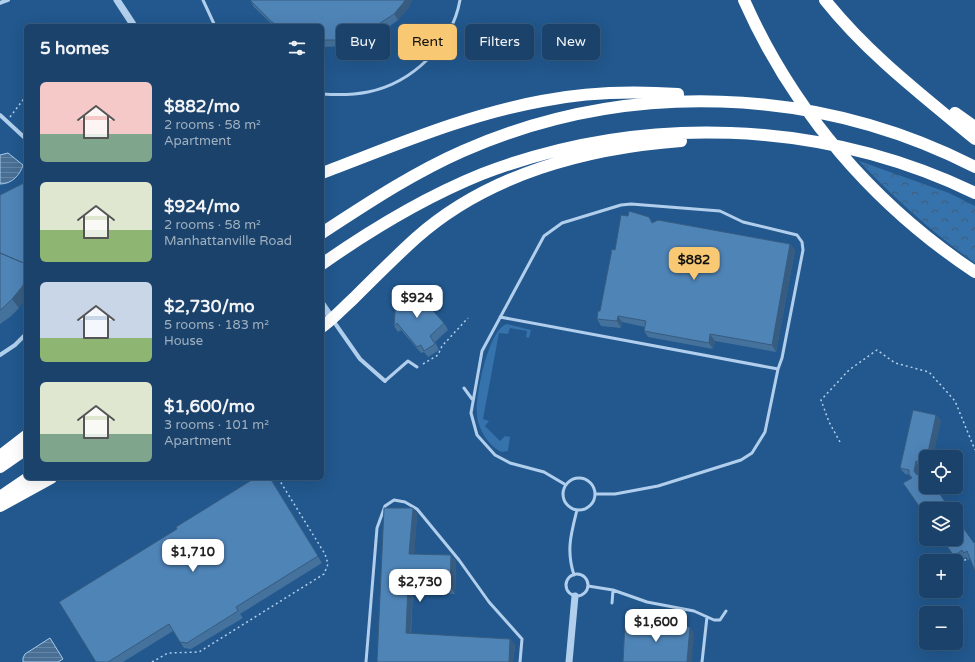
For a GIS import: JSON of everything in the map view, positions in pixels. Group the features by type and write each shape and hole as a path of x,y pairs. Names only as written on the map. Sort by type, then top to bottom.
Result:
{"highway":[{"path":"744,0 777,64 819,126 848,162 875,190 928,238 975,272"},
{"path":"825,0 860,39 905,81 975,139"},
{"path":"905,81 975,127"},
{"path":"324,173 410,139 482,115 555,98 598,94 653,93 691,95 812,111 872,126 931,147 975,167"},
{"path":"324,232 392,188 441,162 490,140 542,123 595,110 657,102 704,100 751,103"},
{"path":"324,263 411,208 452,187 495,170 554,151 614,139 661,134 718,132 768,135 823,143 875,155 927,172 975,192"},
{"path":"324,325 435,223 473,198 514,178 572,160 634,146 670,141 768,135"},
{"path":"0,456 24,438"},
{"path":"0,467 24,450"},
{"path":"0,497 25,480"},
{"path":"0,506 47,480"}],"street":[{"path":"0,3 8,0"},
{"path":"117,0 133,24"},
{"path":"0,115 24,137"},
{"path":"324,307 360,359 385,380"},
{"path":"0,355 15,345 24,336"},
{"path":"569,662 576,596"}],"lane":[{"path":"202,0 214,24"},
{"path":"324,94 349,95 384,88 412,72 436,52 445,39 460,0"},
{"path":"566,485 544,472 503,460 488,450 477,435 472,420 472,399 482,351 544,236 562,224 626,204 720,211 742,222 797,235 802,242 803,250 782,358 778,369 765,432 756,449 747,457 658,486 621,493 595,494"},
{"path":"500,317 778,369"},
{"path":"385,380 408,362 417,367"},
{"path":"464,388 472,399"},
{"path":"574,478 585,479 593,486 595,494 593,502 590,506 585,509 576,510 569,507 563,494 566,485 574,478"},
{"path":"366,662 377,528 385,506 394,500 405,502 417,508 459,560 489,602 522,639 520,662"},
{"path":"574,575 569,555 569,546 576,510"},
{"path":"579,574 585,578 588,586 584,594 576,596 570,594 566,588 567,581 574,575 579,574"},
{"path":"588,586 613,590 647,602 694,611 707,617 720,620 726,611"},
{"path":"612,604 613,590"},
{"path":"702,662 707,617"}],"path":[{"path":"7,121 24,99"},
{"path":"417,367 438,355 442,346 468,318"},
{"path":"840,442 829,422 821,400 849,370 877,350 895,363 928,372 955,402 975,450"},
{"path":"152,662 168,653 190,654 203,650 324,574 328,564 325,554 279,480"},
{"path":"963,561 968,558"}],"green space":[{"path":"859,161 949,193 975,206 975,263 944,240 915,215 886,189"},
{"path":"507,324 531,330 529,338 526,337 527,331 510,328 508,334 499,333 483,419 489,421 485,426 500,441 505,436 510,437 508,451 502,452 497,450 489,442 482,432 477,415 477,406 484,365 489,351 494,338 500,329"}],"shaded area":[{"path":"8,153 23,165 20,172 12,181 0,184 0,155"},
{"path":"50,638 63,659 58,662 23,662 25,654"}],"building":[{"path":"250,0 405,0 394,14 379,24 336,24 336,40 324,40 324,24 275,24"},
{"path":"24,183 24,263 0,253 0,195"},
{"path":"629,211 649,217 652,223 658,220 790,244 772,345 710,334 709,343 644,331 646,321 618,316 617,321 597,319 598,311 600,311 612,249 615,250 621,215 628,216"},
{"path":"0,253 24,263 24,283 12,299 0,310"},
{"path":"412,288 422,299 426,298 427,304 444,323 430,336 435,344 424,351 421,345 417,347 397,323 394,326 396,298 399,301"},
{"path":"913,410 936,415 928,450 919,450 919,462 916,461 914,471 917,475 919,473 919,494 940,494 945,502 919,502 919,506 903,483 912,478 909,474 909,470 900,468"},
{"path":"252,480 271,480 318,556 236,607 238,611 187,643 180,642 169,624 108,662 96,662 59,602 177,529 176,527"},
{"path":"384,508 413,508 409,554 451,555 450,587 408,585 406,633 510,639 509,662 377,662"},
{"path":"963,528 974,543 975,542 975,571 967,551 964,553 962,550 957,554 953,554 947,546 963,546"},
{"path":"625,622 690,627 687,662 623,662"}]}
